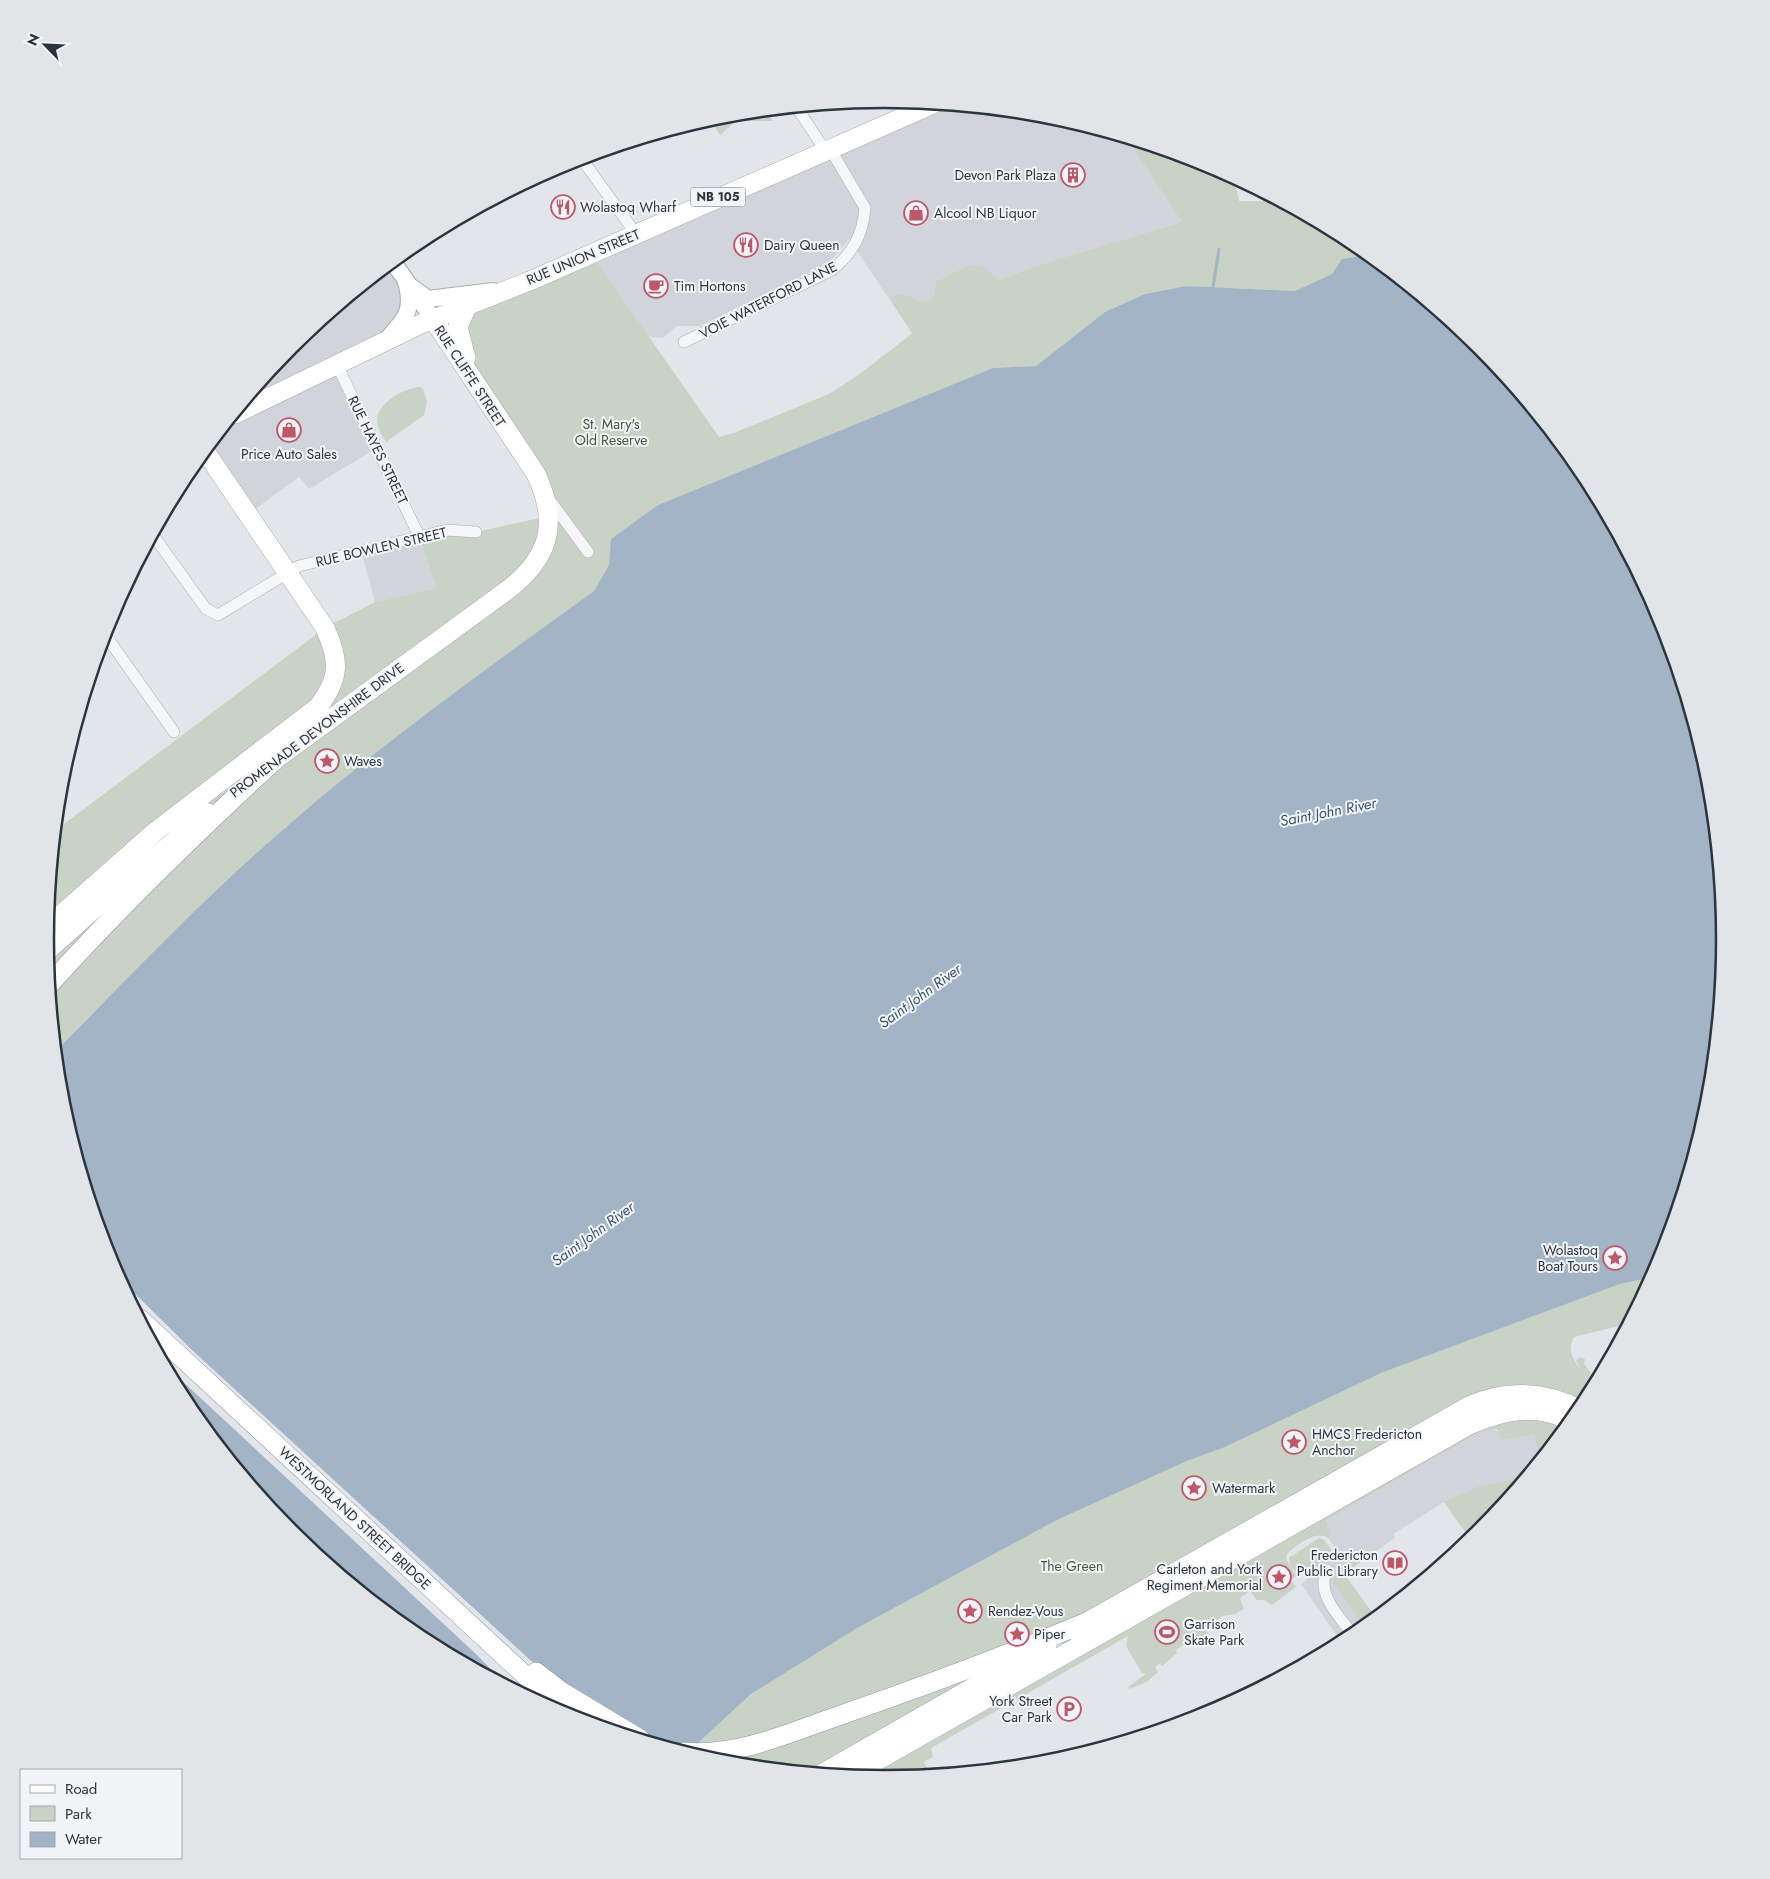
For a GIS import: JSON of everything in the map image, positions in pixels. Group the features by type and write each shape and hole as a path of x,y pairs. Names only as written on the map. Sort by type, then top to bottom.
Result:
{"main road":[{"name":"RUE UNION STREET","path":"247,407 433,319 636,234 828,148 920,109"},
{"name":"RUE CLIFFE STREET","path":"396,268 433,319 536,474 544,491"},
{"path":"406,283 428,299 503,290"},
{"path":"386,340 404,320 409,311 410,300 406,283"},
{"path":"468,304 458,328 461,343 476,385"},
{"name":"PROMENADE DEVONSHIRE DRIVE","path":"55,920 156,831 318,707 330,690 335,675 336,660 333,644 325,628 209,457"},
{"name":"PROMENADE DEVONSHIRE DRIVE","path":"54,945 112,893 277,758 526,576 540,558 548,536 550,516 544,491"},
{"path":"55,979 107,922 190,839 277,758"},
{"name":"WESTMORLAND STREET BRIDGE","path":"151,1329 552,1700"},
{"path":"830,1769 1475,1403 1504,1395 1532,1394 1557,1399 1572,1406"},
{"path":"860,1770 1469,1426 1497,1414 1529,1409 1549,1411 1564,1418"},
{"path":"713,1752 731,1750 809,1727 1005,1656 1087,1622"},
{"path":"498,1652 530,1668 562,1692 622,1728"},
{"path":"521,1672 531,1691"}],"street":[{"name":"VOIE WATERFORD LANE","path":"684,342 832,270 844,260 860,234 865,208 835,157 801,113"},
{"path":"586,165 636,234"},
{"name":"RUE HAYES STREET","path":"337,365 419,536"},
{"path":"544,491 588,552"},
{"name":"RUE BOWLEN STREET","path":"156,540 206,609 214,614 222,613 299,566 447,530 476,532"},
{"path":"110,641 174,732"},
{"path":"1327,1570 1323,1581 1324,1592 1349,1629"}],"shaded area":[{"name":"Devon Park Plaza","path":"921,109 993,115 1047,124 1132,146 1182,222 1039,265 999,280 912,333 849,239 829,263 700,326 677,326 663,338 647,336 591,254"},
{"path":"396,267 406,283 404,320 337,365 377,448 309,489 299,477 248,514 209,457 260,391 297,352 337,315"},
{"path":"419,536 436,588 375,602 361,550"},
{"path":"1491,1428 1499,1432 1501,1440 1536,1435 1539,1452 1510,1488 1466,1533 1444,1502 1393,1534 1395,1538 1372,1554 1368,1549 1349,1561 1348,1571 1344,1574 1342,1572 1333,1582 1361,1621 1338,1637 1301,1584 1308,1579 1306,1575 1338,1553 1329,1539 1331,1530 1327,1527 1327,1520 1480,1432"}],"green space":[{"path":"770,116 773,121 741,121"},
{"path":"735,122 720,135 714,126"},
{"name":"St. Mary's Old Reserve","path":"1132,146 1152,152 1236,186 1239,201 1266,201 1301,220 1359,257 1342,260 1332,274 1295,291 1186,286 1145,294 1105,312 1036,366 993,368 658,505 612,539 609,565 594,591 428,712 308,808 214,893 61,1046 56,994 54,939 56,885 62,826 325,628 375,602 436,588 419,536 476,532 549,516 461,343 468,304 591,254 719,437 734,433 829,394 857,376 909,336 912,333 892,302 892,297 896,295 905,295 928,303 934,296 936,282 970,265 982,266 999,280 1039,265 1182,222"},
{"path":"420,387 423,389 427,402 424,415 386,442 377,422 381,410 385,404 401,392"},
{"name":"The Green","path":"1644,1279 1621,1325 1574,1337 1571,1346 1573,1357 1580,1369 1576,1360 1580,1357 1585,1359 1584,1364 1593,1375 1576,1398 1555,1391 974,1676 818,1768 777,1764 693,1748 751,1694 859,1627 1057,1520 1187,1461 1225,1447 1381,1373 1620,1284"},
{"path":"1522,1415 1559,1425 1539,1453 1535,1435 1501,1440 1496,1429 1480,1432 1327,1520 1327,1527 1331,1530 1329,1539 1319,1535 1307,1539 1287,1554 1286,1559 1296,1576 1291,1580 1296,1587 1272,1605 1264,1600 1257,1600 1250,1591 1240,1598 1244,1609 1235,1614 1223,1616 1205,1629 1209,1634 1198,1643 1193,1638 1176,1650 1177,1653 1162,1666 1160,1663 1155,1667 1158,1672 1148,1681 1130,1689 1128,1687 1146,1674 1142,1673 1126,1646 1128,1636 931,1748 933,1757 924,1762 928,1769 880,1771 1483,1426"},
{"path":"1518,1479 1466,1533 1444,1502 1480,1486"},
{"path":"1319,1538 1324,1540 1335,1555 1310,1573 1306,1568 1297,1574 1290,1565 1289,1558"},
{"path":"1368,1549 1372,1554 1348,1571 1349,1561"},
{"path":"1343,1572 1372,1613 1361,1621 1333,1582 1334,1577"}],"water":[{"name":"Saint John River","path":"1359,256 1391,280 1433,315 1473,352 1510,391 1544,433 1576,478 1605,524 1631,572 1653,621 1672,672 1688,724 1700,777 1709,831 1716,939 1714,994 1709,1048 1700,1102 1688,1155 1672,1207 1644,1279 1620,1284 1381,1373 1225,1447 1187,1461 1057,1520 859,1627 751,1694 693,1748 618,1727 567,1707 517,1685 423,1631 379,1599 337,1564 297,1527 260,1488 226,1446 194,1401 165,1355 139,1307 117,1258 98,1207 82,1155 70,1102 61,1046 214,893 308,808 428,712 594,591 609,565 611,539 658,505 993,368 1036,366 1105,312 1145,294 1186,286 1295,291 1332,274 1342,259"}],"pier":[{"path":"132,1290 192,1350 529,1659 556,1680 641,1734 618,1727 567,1707 517,1685 494,1672 180,1379 165,1355"}],"waterway":[{"path":"1213,287 1219,249"}],"place":[{"name":"Devon Park Plaza","path":"1073,175"},
{"name":"Wolastoq Wharf","path":"563,207"},
{"name":"Alcool NB Liquor","path":"916,213"},
{"name":"Dairy Queen","path":"746,245"},
{"name":"Tim Hortons","path":"656,286"},
{"name":"Price Auto Sales","path":"289,430"},
{"name":"Waves","path":"327,761"},
{"name":"Wolastoq Boat Tours","path":"1615,1258"},
{"name":"HMCS Fredericton Anchor","path":"1294,1442"},
{"name":"Watermark","path":"1194,1488"},
{"name":"Fredericton Public Library","path":"1395,1563"},
{"name":"Carleton and York Regiment Memorial","path":"1279,1577"},
{"name":"Rendez-Vous","path":"970,1611"},
{"name":"Garrison Skate Park","path":"1167,1632"},
{"name":"Piper","path":"1017,1634"},
{"name":"York Street Car Park","path":"1069,1709"}]}
